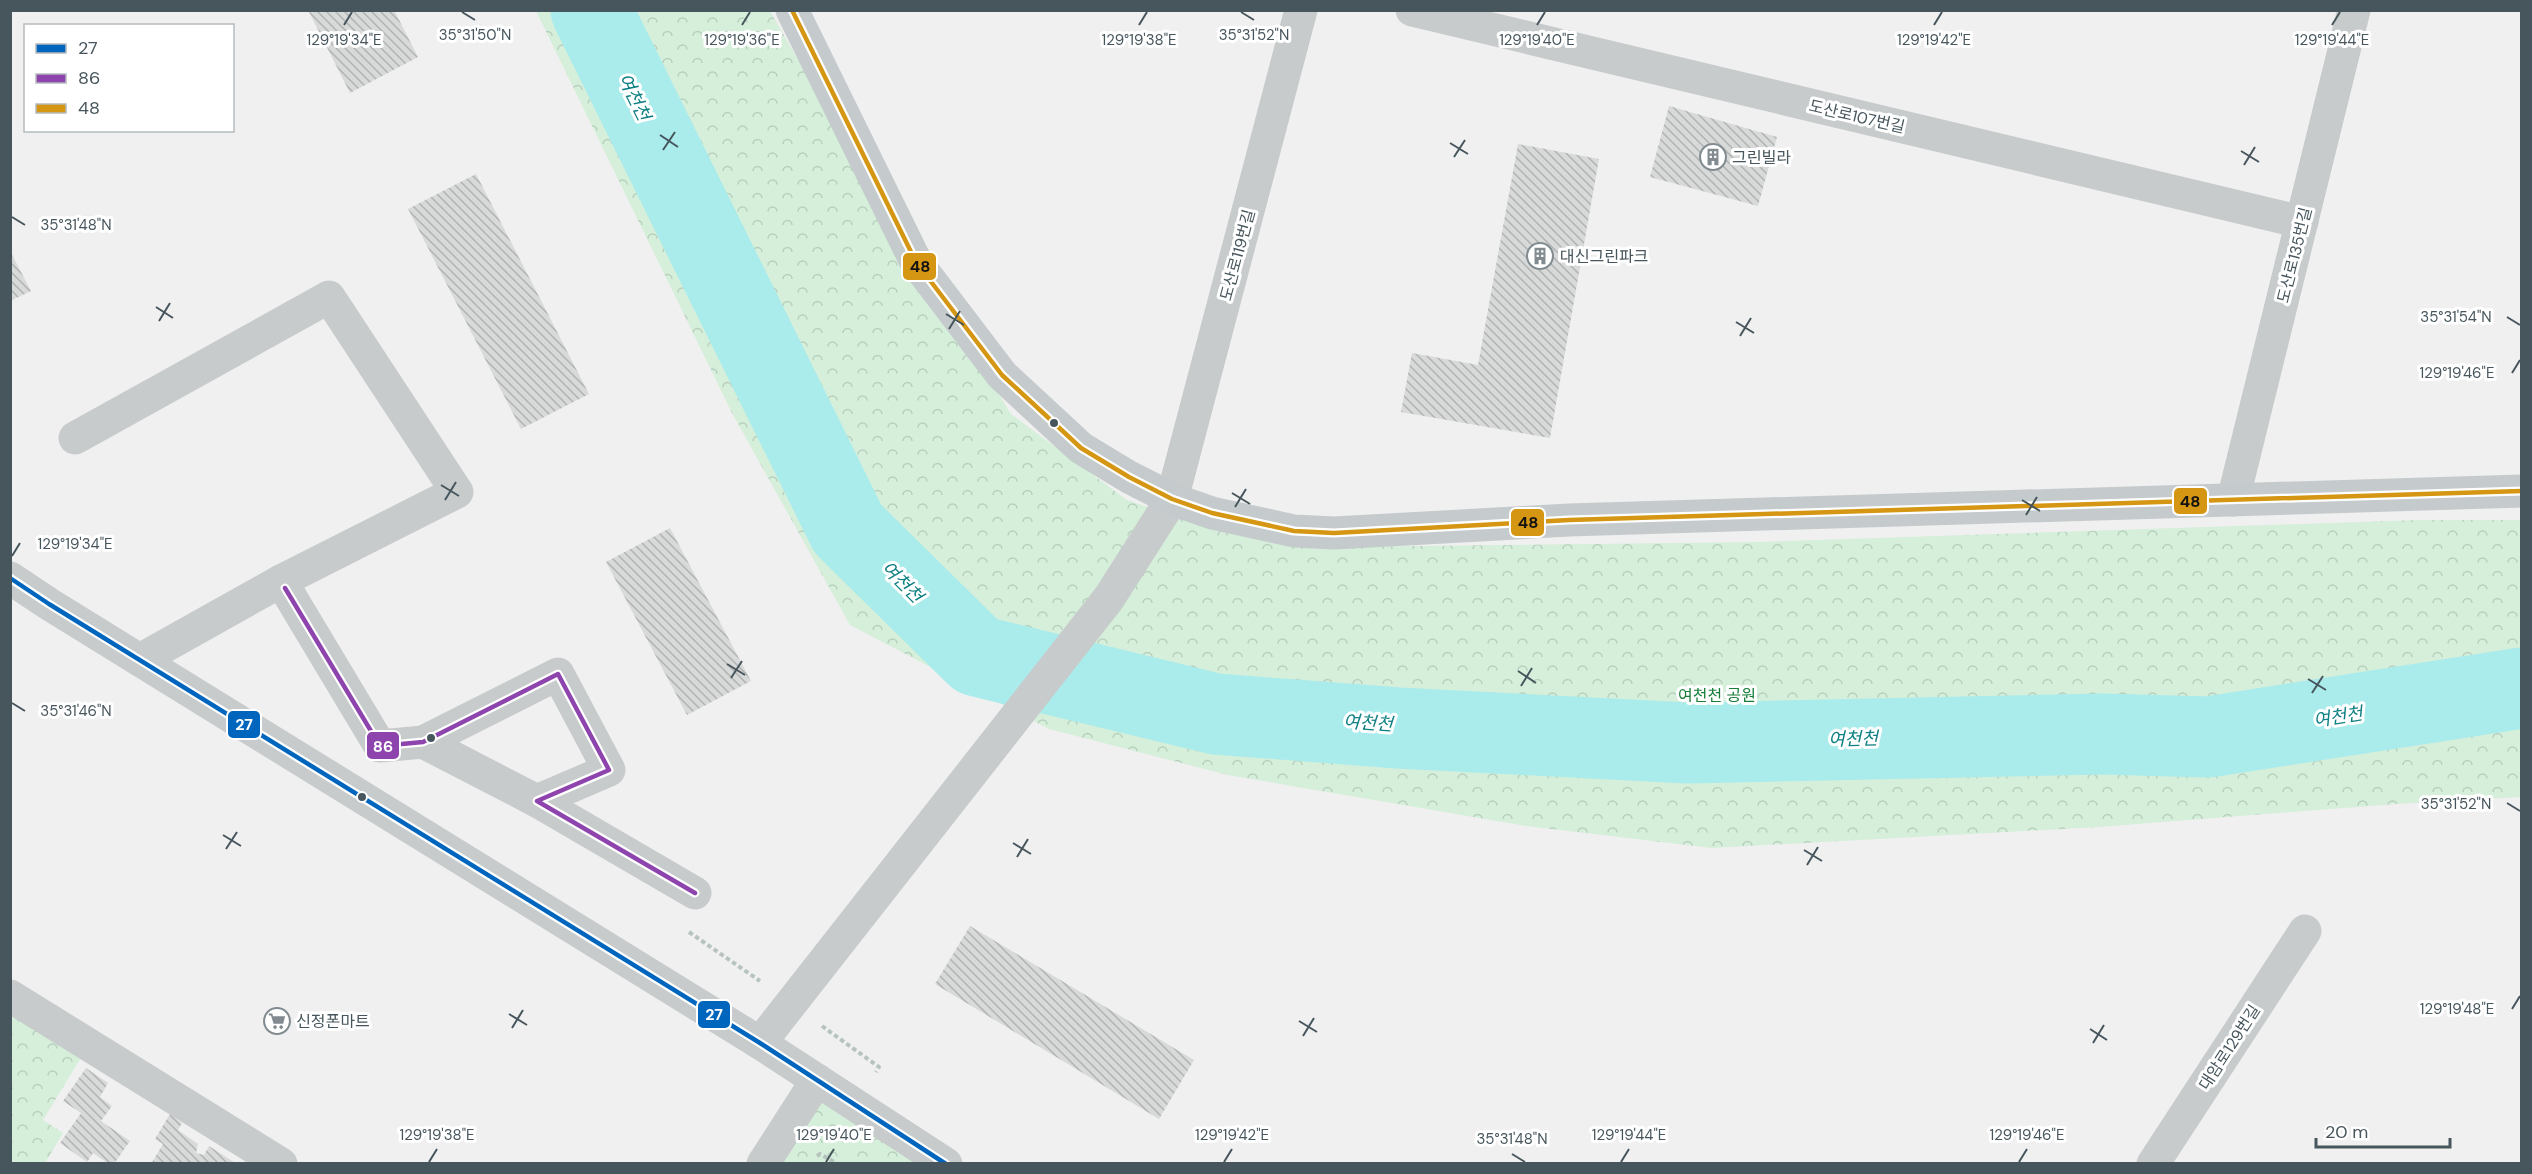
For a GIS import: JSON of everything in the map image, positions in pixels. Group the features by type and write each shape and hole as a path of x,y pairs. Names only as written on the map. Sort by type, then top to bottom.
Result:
{"main road":[{"path":"792,10 916,262 1002,375 1081,448 1129,477 1172,499 1212,513 1253,524 1294,531 1334,533 1569,520 2522,491"}],"street":[{"name":"도산로119번길","path":"760,1043 1109,598 1172,499 1301,10"},
{"name":"도산로107번길","path":"1412,10 2302,222"},
{"name":"도산로135번길","path":"2233,500 2354,10"},
{"path":"75,438 329,297 457,492 281,581 140,660"},
{"path":"10,578 760,1043 946,1164"},
{"path":"281,581 380,746 423,742 558,674 609,770 537,801"},
{"path":"423,742 537,801 695,893"},
{"name":"대암로129번길","path":"2153,1164 2305,931"},
{"path":"10,996 281,1164"},
{"path":"763,1164 817,1080"}],"path":[{"path":"813,1157 820,1154 838,1164"}],"green space":[{"name":"여천천 공원","path":"536,11 770,11 1011,414 1127,500 1226,533 1328,547 1758,542 2418,520 2521,520 2521,797 2396,804 2099,827 1712,848 1526,826 1228,775 1049,729 850,625 732,413"},
{"path":"10,1005 85,1051 43,1120 63,1133 45,1163 11,1163"},
{"path":"817,1080 948,1164 763,1164"}],"building":[{"path":"308,10 394,10 418,57 350,93"},
{"name":"그린빌라","path":"1669,106 1777,137 1758,206 1650,177"},
{"name":"대신그린파크","path":"1518,144 1599,159 1550,438 1401,412 1412,353 1478,365"},
{"path":"476,174 589,394 521,429 408,209"},
{"path":"10,251 31,291 10,301"},
{"path":"670,528 751,681 687,715 606,562"},
{"path":"970,926 1194,1060 1159,1119 935,984"},
{"path":"86,1068 108,1083 100,1097 112,1106 101,1121 130,1141 114,1164 109,1164 93,1153 87,1162 60,1143 81,1113 63,1101"},
{"path":"170,1114 182,1123 178,1130 198,1144 196,1153 204,1155 209,1146 237,1164 151,1164 163,1144 155,1139"}],"waterway":[{"name":"여천천","path":"591,10 848,529 977,656 1216,714 1398,728 1688,743 2102,734 2208,737 2522,688"}],"transit line":[{"name":"48","path":"792,10 916,262 1002,375 1081,448 1129,477 1172,499 1212,513 1294,531 1334,533 1569,520 2522,491"},
{"name":"27","path":"10,578 760,1043 946,1164"},
{"name":"86","path":"285,588 380,746 423,742 558,674 609,770 537,801 695,893"}],"place":[{"name":"그린빌라","path":"1713,157"},
{"name":"대신그린파크","path":"1540,256"},
{"name":"신정폰마트","path":"277,1021"}]}
